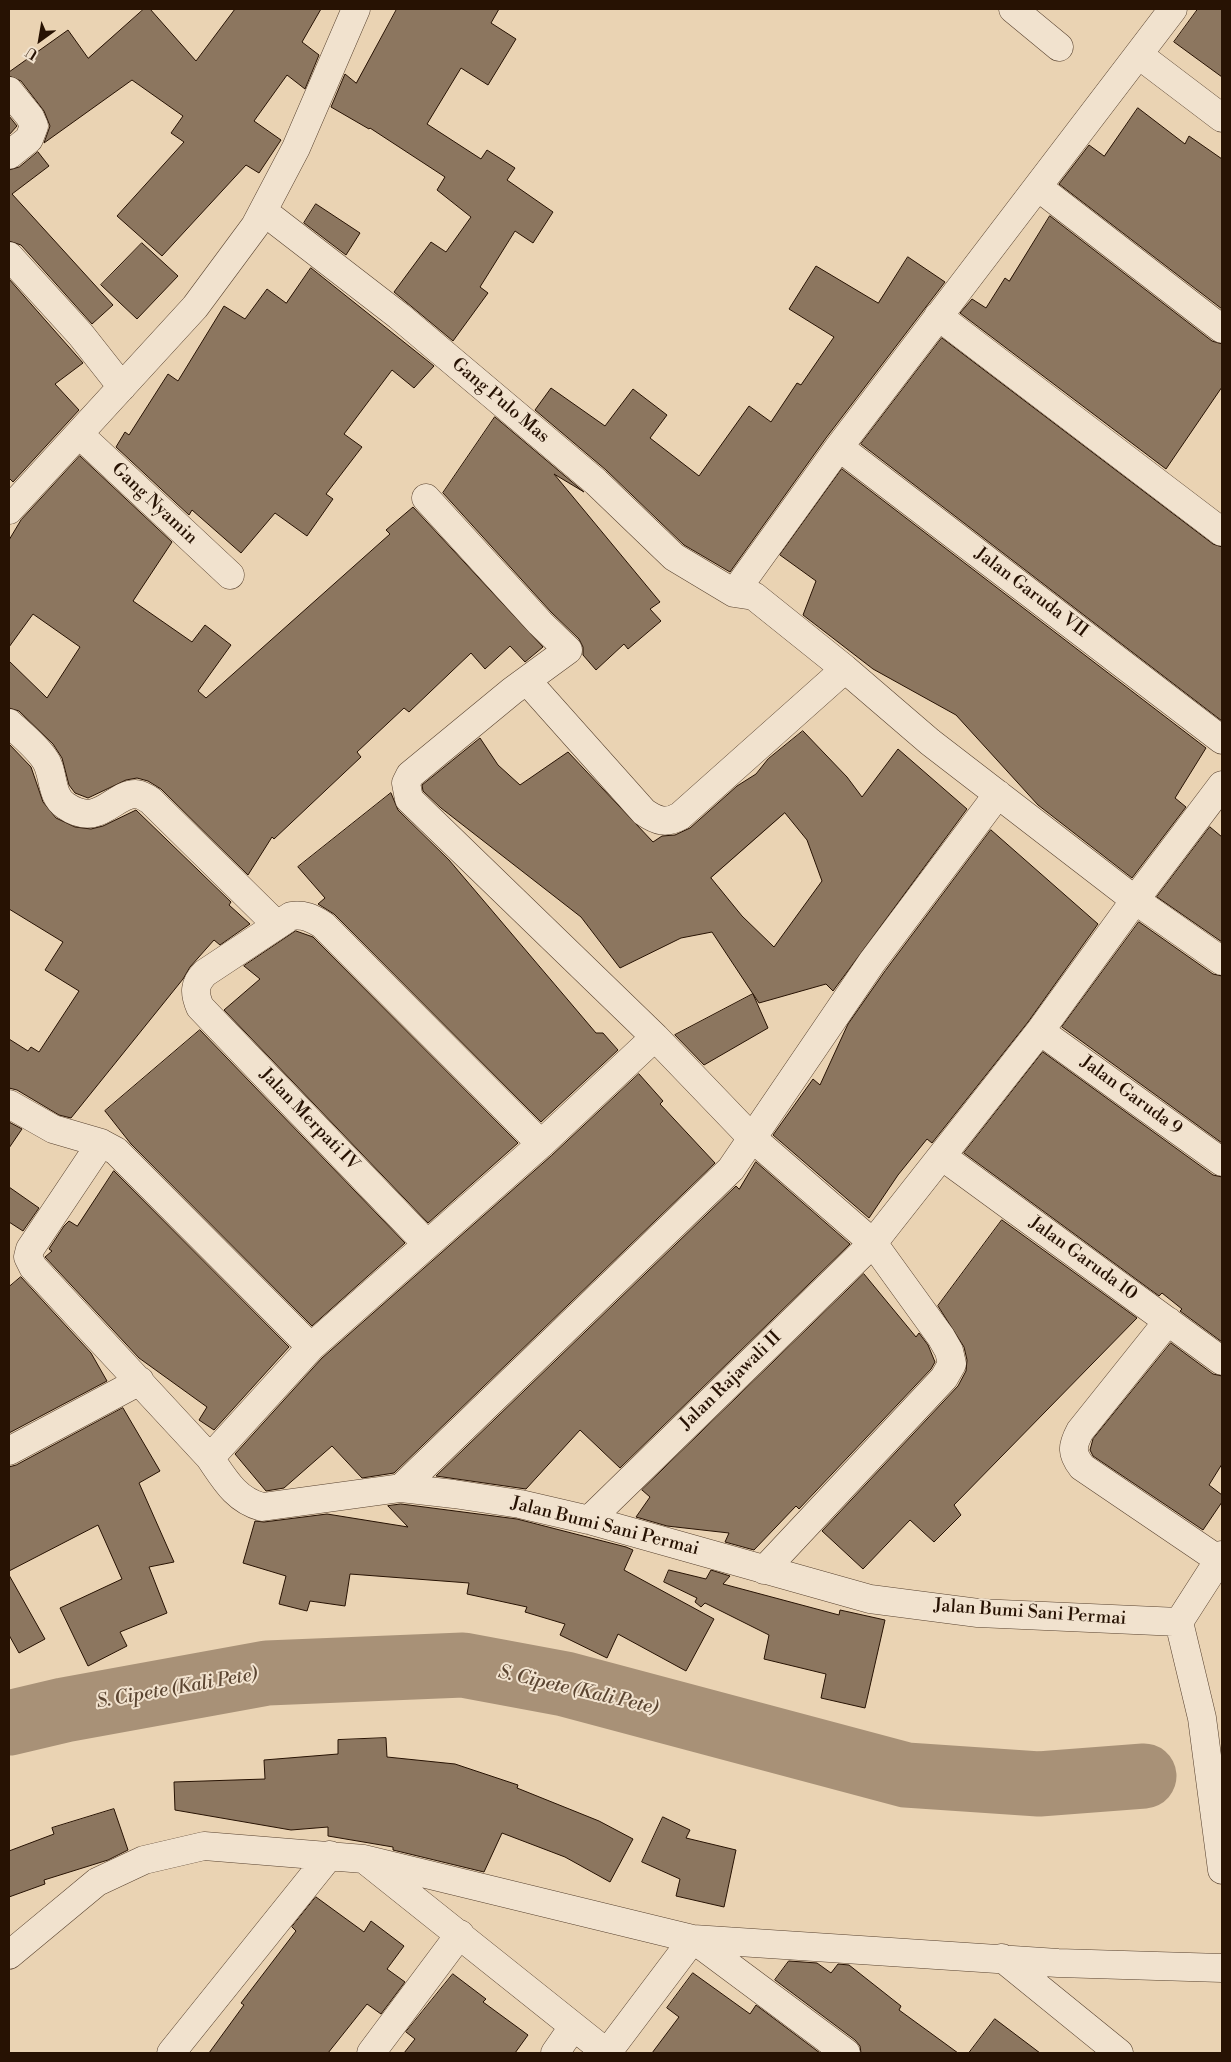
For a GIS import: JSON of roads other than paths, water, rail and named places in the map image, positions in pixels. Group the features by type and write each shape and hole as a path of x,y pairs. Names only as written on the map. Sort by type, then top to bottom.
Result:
{"street":[{"path":"9,510 195,307 255,226 296,148 356,9"},
{"path":"1013,9 1059,47"},
{"path":"734,592 839,446 1173,9"},
{"path":"1139,54 1222,118"},
{"path":"9,91 30,117 34,126 29,139 9,155"},
{"path":"1038,187 1222,329"},
{"name":"Gang Pulo Mas","path":"263,211 399,316 596,482 674,557 734,592 754,596 845,669 930,742 1135,900 1222,961"},
{"path":"9,256 82,336 122,387"},
{"path":"938,316 1222,532"},
{"name":"Gang Nyamin","path":"79,434 230,575"},
{"name":"Jalan Garuda VII","path":"839,446 1222,740"},
{"path":"426,498 540,623 568,650 528,682 512,692 410,775 406,783 409,799 656,1036 752,1137 873,1243 941,1337 948,1351 952,1364 944,1378 764,1570"},
{"path":"528,682 644,812 656,821 670,822 680,816 845,669"},
{"path":"9,723 46,760 56,794 64,805 77,813 101,812 127,796 137,794 150,800 277,925 291,916 302,914 323,925 541,1144"},
{"name":"Jalan Rajawali II","path":"589,1520 873,1243 943,1157 1040,1031 1135,900 1222,785"},
{"path":"400,1488 731,1169 872,962 998,794"},
{"name":"Jalan Merpati IV","path":"277,925 205,973 198,980 194,994 200,1007 427,1244"},
{"name":"Jalan Garuda 9","path":"1040,1031 1222,1162"},
{"path":"210,1458 311,1347 541,1144 656,1036"},
{"path":"9,1104 53,1129 101,1143 116,1151 311,1347"},
{"name":"Jalan Bumi Sani Permai","path":"101,1143 34,1240 28,1257 33,1267 210,1458 235,1493 248,1503 262,1507 400,1488 520,1504 589,1520 870,1599 978,1613 1179,1622"},
{"name":"Jalan Garuda 10","path":"943,1157 1222,1361"},
{"path":"1168,1321 1080,1431 1072,1444 1074,1457 1082,1467 1220,1557 1179,1622 1202,1718 1222,1870"},
{"path":"9,1450 140,1381"},
{"path":"9,1955 97,1882 144,1860 204,1846 364,1859 693,1939 1058,1962 1222,1968"},
{"path":"171,2053 330,1855"},
{"path":"364,1859 607,2053 693,1939"},
{"path":"371,2053 460,1934"},
{"path":"693,1939 846,2053"},
{"path":"1002,1958 1119,2053"},
{"path":"555,2053 573,2027"}],"waterway":[{"name":"S. Cipete (Kali Pete)","path":"9,1723 64,1710 267,1673 463,1665 565,1684 906,1775 1039,1784 1144,1776"}]}
